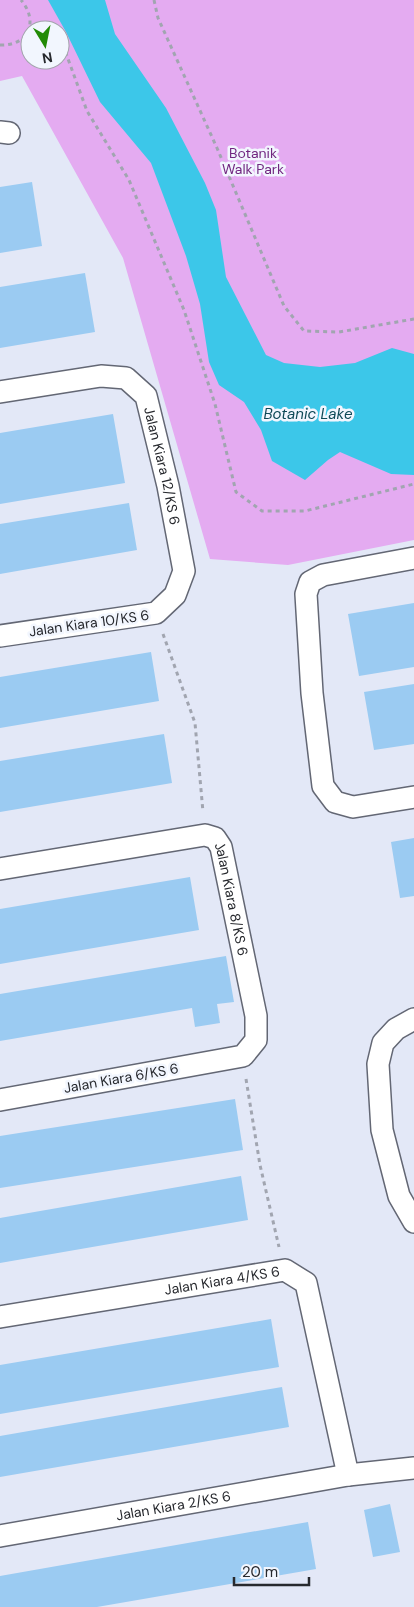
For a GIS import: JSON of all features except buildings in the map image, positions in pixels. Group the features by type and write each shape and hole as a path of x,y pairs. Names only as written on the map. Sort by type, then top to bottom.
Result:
{"street":[{"name":"Jalan Kiara 12/KS 6","path":"0,392 101,376 126,378 146,396 168,486 184,571"},
{"path":"414,558 323,575 310,582 306,594 312,693 323,786 335,802 352,807 414,797"},
{"name":"Jalan Kiara 10/KS 6","path":"0,636 156,613 175,595 184,571"},
{"name":"Jalan Kiara 8/KS 6","path":"0,869 205,835 215,838 221,847 256,1016 256,1040 242,1056"},
{"path":"414,1019 396,1028 383,1043 378,1064 382,1130 399,1196 414,1222"},
{"name":"Jalan Kiara 6/KS 6","path":"0,1100 242,1056"},
{"name":"Jalan Kiara 4/KS 6","path":"0,1317 285,1270 306,1284 348,1475"},
{"name":"Jalan Kiara 2/KS 6","path":"0,1536 348,1475 414,1468"}],"path":[{"path":"21,0 28,9 31,20"},
{"path":"154,0 158,18 217,148 284,306 304,331 339,332 414,319"},
{"path":"0,45 14,44 20,40"},
{"path":"70,64 87,111 129,180 184,310 215,404 236,492 262,511 305,511 414,484"},
{"path":"156,613 195,723 205,835"},
{"path":"242,1056 260,1165 285,1270"}],"green space":[{"name":"Botanik Walk Park","path":"0,0 414,0 414,540 288,565 210,559 123,258 22,76 0,81"}],"water":[{"name":"Botanic Lake","path":"48,0 105,0 115,34 166,108 205,183 216,210 226,277 266,355 284,363 320,367 355,363 392,348 414,354 414,475 391,474 340,452 305,480 272,461 261,430 244,402 219,385 209,362 200,304 186,256 151,163 100,102 70,40 70,20 59,20"}]}
